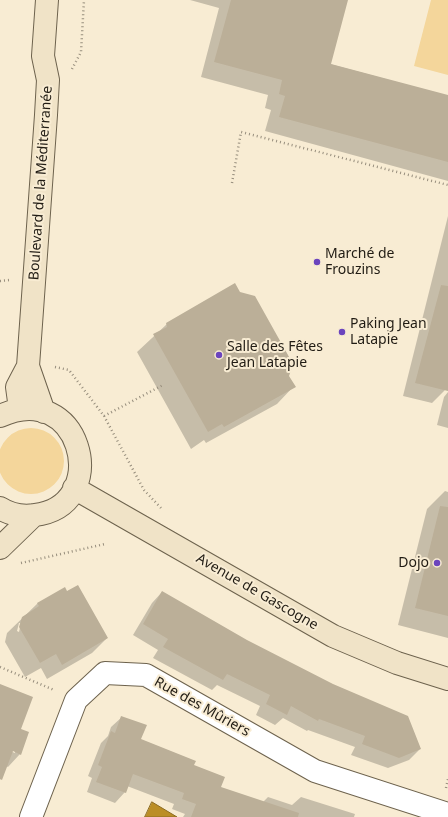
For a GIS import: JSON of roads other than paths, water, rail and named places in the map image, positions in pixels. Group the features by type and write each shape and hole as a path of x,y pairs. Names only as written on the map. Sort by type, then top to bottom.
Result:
{"main road":[{"name":"Boulevard de la Méditerranée","path":"10,412 17,388 28,366 48,80 43,56 47,0"},
{"name":"Boulevard de la Méditerranée","path":"28,366 44,412"},
{"path":"0,548 34,516 53,509 68,496 74,488 81,464 75,439 59,419 44,412 10,412"},
{"name":"Avenue de Gascogne","path":"74,488 333,636 397,663 448,679"},
{"path":"1,516 14,514 34,516"}],"street":[{"name":"Rue des Mûriers","path":"31,817 76,700 105,673 146,675 315,771 448,814"}],"place":[{"name":"Marché de Frouzins","path":"317,262"},
{"name":"Paking Jean Latapie","path":"342,332"},
{"name":"Salle des Fêtes Jean Latapie","path":"219,355"},
{"name":"Dojo","path":"437,563"}]}
